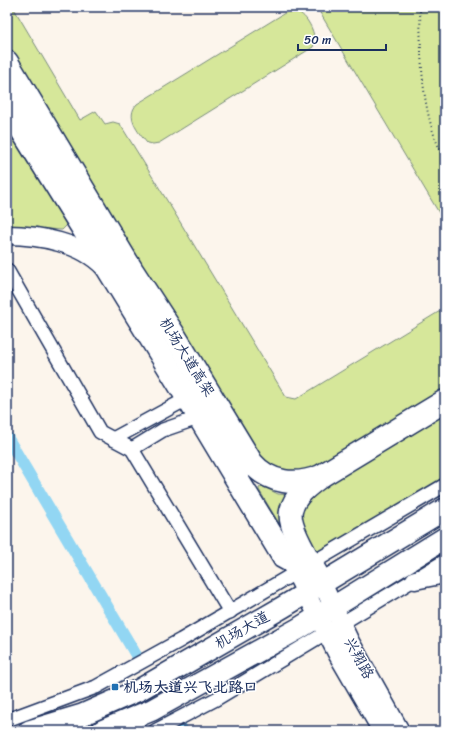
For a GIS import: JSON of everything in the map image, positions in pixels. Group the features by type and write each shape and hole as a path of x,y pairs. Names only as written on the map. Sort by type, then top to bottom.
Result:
{"highway":[{"name":"机场大道高架","path":"7,62 126,277 173,333 258,471 272,479 279,481 299,481 321,476 445,401"},
{"path":"216,442 258,471"},
{"path":"314,588 304,568 292,527 290,511 295,500 304,488 321,476"}],"main road":[{"path":"7,98 24,128 126,277 175,375 216,442 304,568"},
{"path":"7,235 51,241 70,246 90,255 126,277"},
{"name":"机场大道","path":"29,731 82,715 139,690 314,588 445,509"},
{"name":"机场大道","path":"102,731 152,710 291,632 329,617 445,538"},
{"path":"415,580 445,574"},
{"name":"兴翔路","path":"314,588 382,731"},
{"name":"兴翔路","path":"329,617 350,642 400,731"}],"street":[{"path":"7,270 100,432 132,449 230,612"},
{"path":"113,439 181,402"},
{"path":"132,449 163,430 192,420"},
{"path":"7,720 96,687 230,612 445,485"},
{"path":"155,731 216,699 329,617 415,580 445,562"}],"lane":[{"path":"7,114 24,128"},
{"path":"7,121 181,402 278,563 304,568"}],"path":[{"path":"420,7 421,46 426,104 435,139 445,160"}],"green space":[{"path":"7,7 13,7 80,120 96,111 105,124 113,122 120,124 286,397 296,399 445,308 445,390 306,471 265,471 7,46"},
{"path":"317,7 445,7 445,223 319,11"},
{"path":"288,11 299,13 304,16 310,24 314,34 313,47 159,143 147,143 134,124 132,114 137,104"},
{"path":"13,140 65,221 66,226 62,230 7,226 7,144"},
{"path":"445,413 445,481 319,552 313,550 298,519 309,495"},
{"path":"262,486 278,494 291,495 298,555 259,490"}],"waterway":[{"path":"7,437 136,655"}],"place":[{"name":"机场大道兴飞北路口","path":"115,687"}]}
